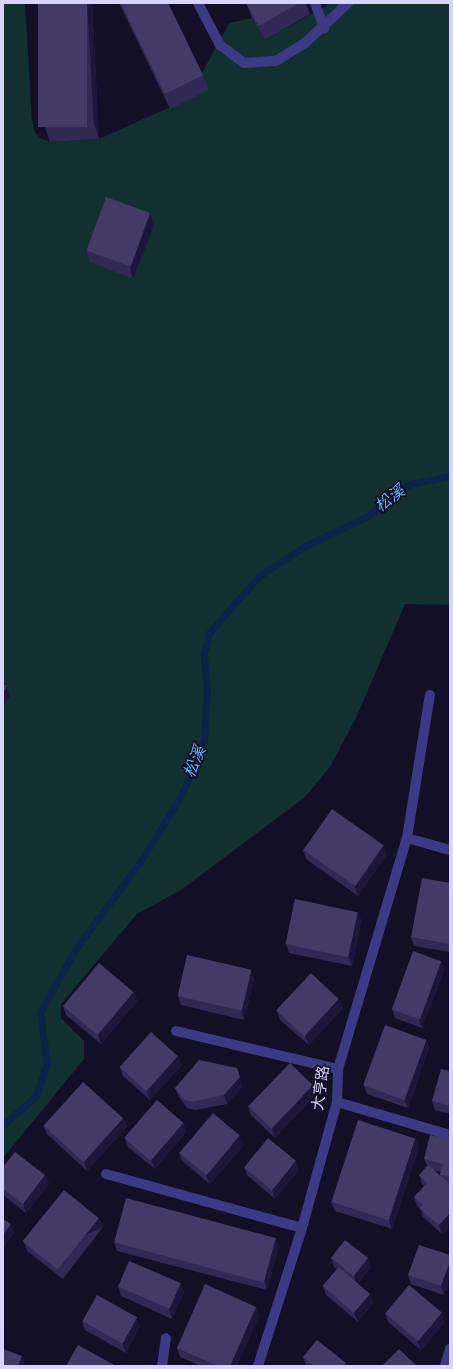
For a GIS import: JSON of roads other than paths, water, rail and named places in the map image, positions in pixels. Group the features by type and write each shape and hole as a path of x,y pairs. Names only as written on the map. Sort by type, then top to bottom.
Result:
{"street":[{"path":"198,3 220,45 244,63 276,60 306,43 324,28 348,3"},
{"path":"315,3 324,28"},
{"name":"大亨路","path":"258,1366 302,1228 337,1102 338,1069 406,838 430,695"},
{"path":"406,838 450,850"},
{"path":"176,1031 338,1069"},
{"path":"337,1102 450,1135"},
{"path":"106,1174 302,1228"},
{"path":"162,1366 166,1338"},
{"path":"445,1366 450,1349"}],"waterway":[{"name":"松溪","path":"3,1125 36,1096 47,1064 40,1012 77,947 142,859 182,794 204,740 207,691 204,653 209,633 259,576 305,546 366,517 410,484 450,476"}]}
